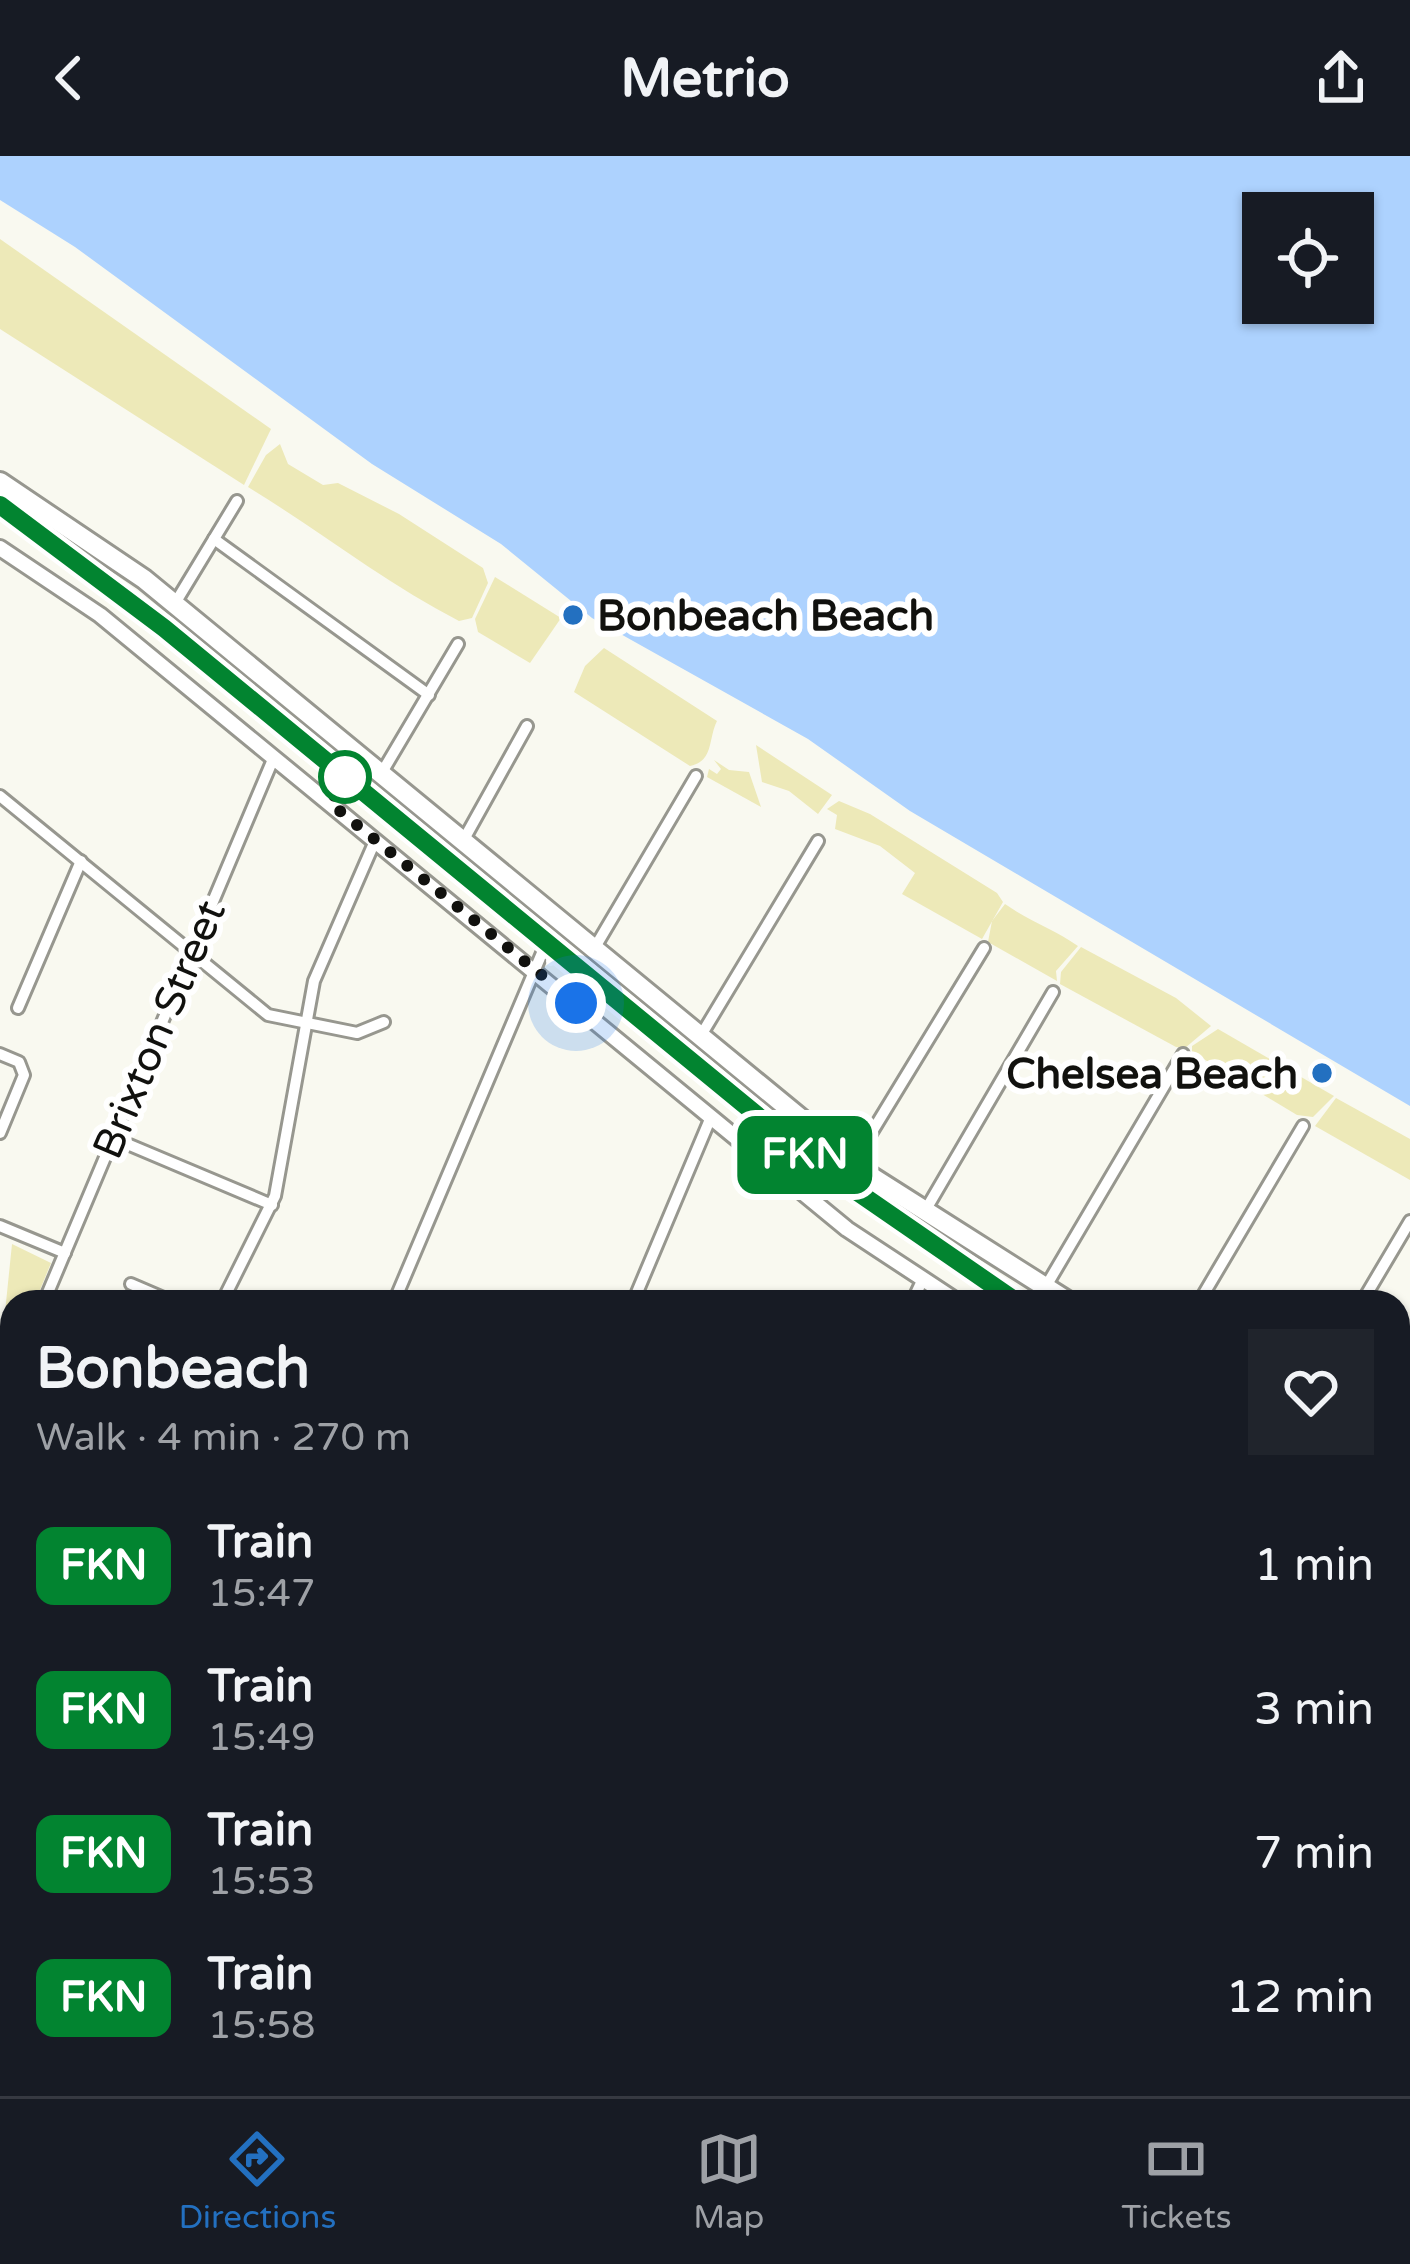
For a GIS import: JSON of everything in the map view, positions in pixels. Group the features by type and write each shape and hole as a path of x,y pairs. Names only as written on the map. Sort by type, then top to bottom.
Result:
{"highway":[{"path":"0,482 175,605 853,1163 923,1214 1048,1290"}],"street":[{"path":"175,605 237,501"},
{"path":"214,539 430,695"},
{"path":"0,548 100,615 862,1240 937,1290"},
{"path":"381,774 458,644"},
{"path":"463,841 527,726"},
{"name":"Brixton Street","path":"49,1290 274,757"},
{"path":"594,949 696,776"},
{"path":"0,796 270,1016 360,1033 384,1022"},
{"path":"228,1290 272,1205 315,978 375,841"},
{"path":"700,1037 818,841"},
{"path":"19,1008 81,861"},
{"path":"399,1290 536,971 569,929"},
{"path":"853,1163 984,948"},
{"path":"923,1214 1053,992"},
{"path":"0,1054 20,1063 24,1075 0,1133"},
{"path":"1045,1288 1183,1054"},
{"path":"638,1290 711,1117"},
{"path":"1206,1290 1303,1126"},
{"path":"113,1138 272,1205"},
{"path":"1369,1290 1410,1221"},
{"path":"0,1226 65,1253"},
{"path":"918,1290 922,1281"},
{"path":"131,1285 143,1290"}],"shaded area":[{"path":"0,239 271,429 244,485 0,329"},
{"path":"280,444 288,464 323,485 338,483 399,514 483,568 488,583 472,618 459,621 431,606 248,487 266,455"},
{"path":"495,577 561,618 530,663 478,632 475,619"},
{"path":"604,648 717,721 703,759 690,766 574,692 585,666"},
{"path":"756,745 832,795 818,814 789,791 762,782"},
{"path":"714,760 729,770 749,772 761,807 707,777 709,769 717,774 721,769"},
{"path":"839,801 870,814 997,893 1003,902 982,939 902,894 915,873 880,846 835,829 837,815 827,809"},
{"path":"1005,904 1078,946 1056,971 1057,981 988,942 992,921"},
{"path":"1081,947 1176,998 1211,1026 1185,1048 1176,1047 1060,984 1061,972"},
{"path":"1218,1029 1334,1096 1313,1117 1297,1115 1192,1052 1192,1046"},
{"path":"1336,1098 1410,1139 1410,1180 1315,1126"},
{"path":"12,1244 51,1263 40,1290 7,1290"}],"water":[{"path":"0,156 1410,156 1410,1106 910,811 808,739 592,618 501,544 372,464 75,247 0,200"}],"railway":[{"path":"0,505 132,602 801,1152 1000,1290"}],"train":[{"name":"FKN","path":"0,505 104,579 766,1125 910,1233 998,1290"}],"place":[{"name":"Bonbeach Beach","path":"573,615"},
{"name":"Chelsea Beach","path":"1322,1073"}],"route":[{"path":"345,777 330,803 576,1003"}]}
